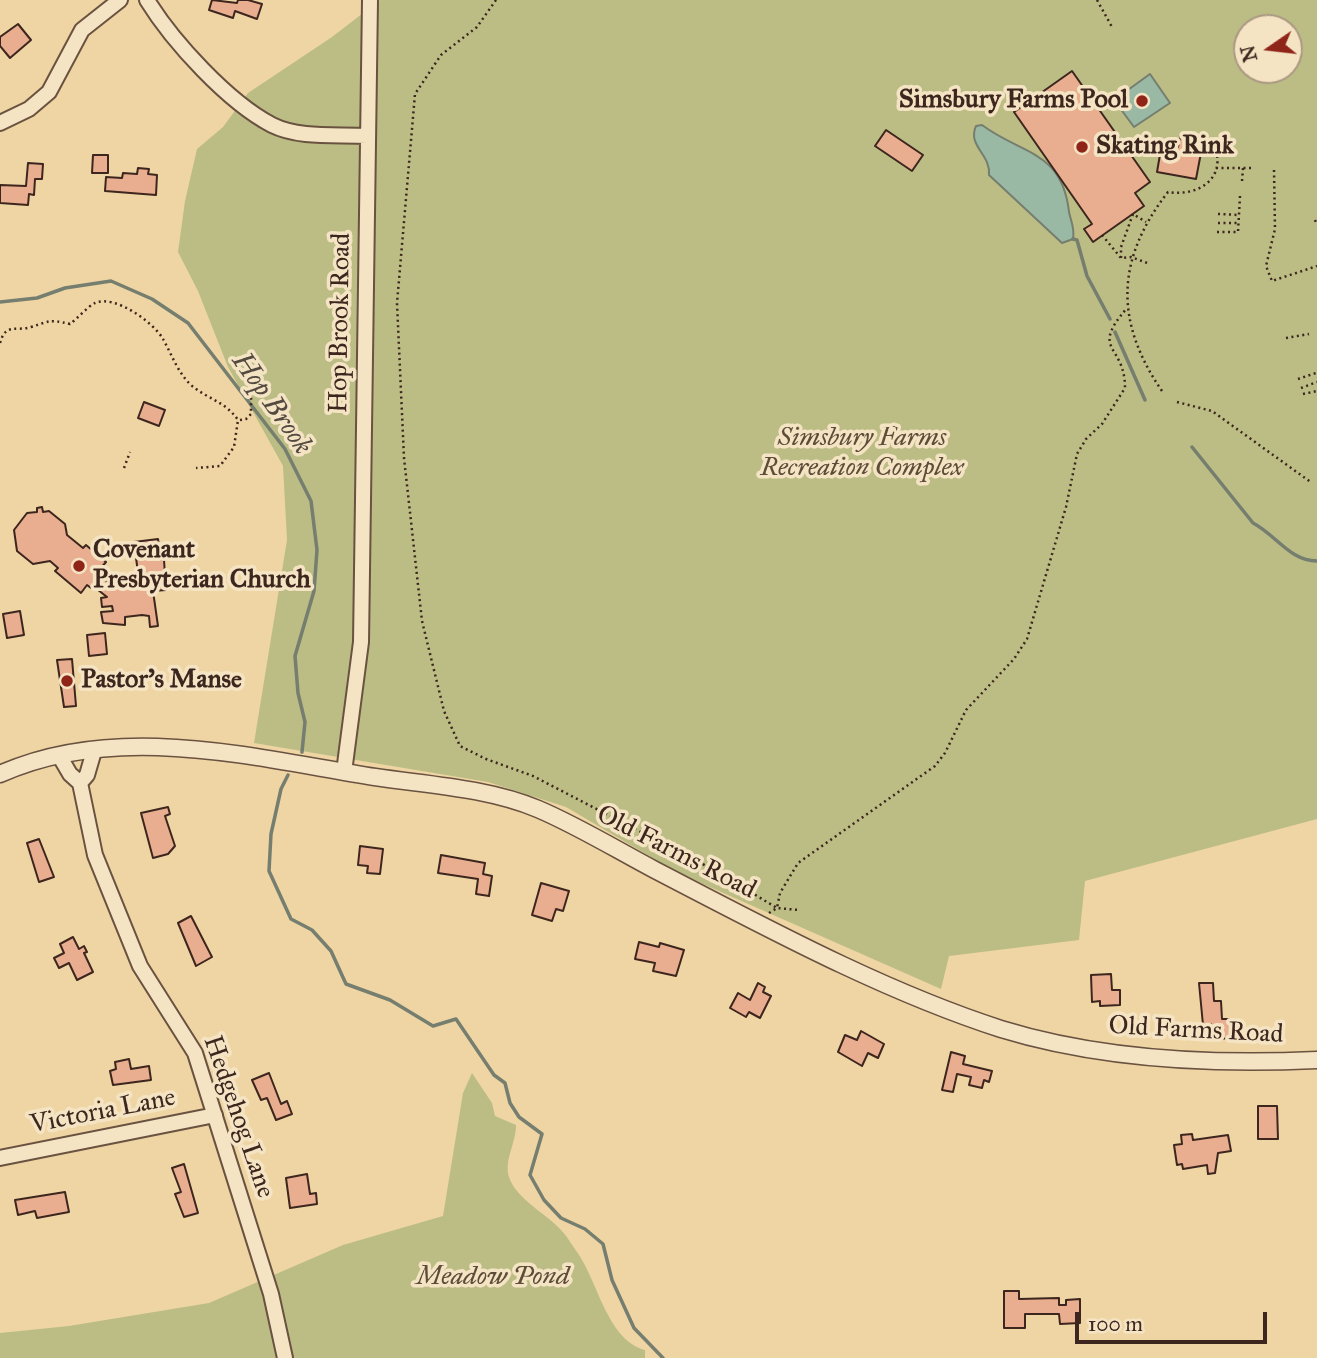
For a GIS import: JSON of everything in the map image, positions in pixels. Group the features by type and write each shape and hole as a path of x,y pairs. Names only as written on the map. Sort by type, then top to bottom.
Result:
{"street":[{"path":"0,123 29,109 49,92 82,30 120,0"},
{"path":"147,0 227,92 273,125 304,133 368,136"},
{"name":"Hop Brook Road","path":"344,772 360,642 370,0"},
{"name":"Old Farms Road","path":"0,774 24,763 94,751 167,747 218,750 487,794 537,809 755,922 897,989 1001,1029 1078,1048 1158,1058 1317,1060"},
{"path":"80,783 88,775 94,751"},
{"name":"Hedgehog Lane","path":"60,757 70,774 80,783 95,855 140,966 195,1053 271,1294 285,1358"},
{"name":"Victoria Lane","path":"0,1158 215,1115"}],"path":[{"path":"496,0 477,27 441,55 415,94 397,303 404,458 422,621 444,711 460,746 486,760 545,782 714,870 777,908 799,910"},
{"path":"1097,0 1112,27"},
{"path":"1161,391 1136,346 1127,308 1131,257 1146,222 1168,192 1186,195 1205,187 1216,168 1214,145"},
{"path":"1216,168 1254,167"},
{"path":"1241,181 1243,168"},
{"path":"1274,170 1275,229 1266,266 1267,274 1272,281 1317,267"},
{"path":"1217,232 1238,232 1240,196"},
{"path":"1121,258 1121,247 1133,214 1146,222"},
{"path":"1217,214 1239,215"},
{"path":"1315,220 1317,225"},
{"path":"1218,223 1239,223"},
{"path":"1102,235 1121,258"},
{"path":"1121,258 1131,257 1150,264"},
{"path":"0,342 3,333 13,326 31,327 42,321 53,320 70,324 94,303 111,302 128,307 163,338 170,359 180,366 190,384 230,408 239,420 234,447 220,466 196,468"},
{"path":"755,922 777,908 780,893 798,863 935,766 945,753 966,710 1014,659 1027,639 1066,507 1077,454 1086,439 1102,424 1125,388 1120,363 1108,336 1110,328 1127,308"},
{"path":"1286,338 1309,334"},
{"path":"1298,379 1316,373"},
{"path":"1301,388 1317,382"},
{"path":"239,420 246,419 251,414 251,387"},
{"path":"1303,394 1317,391"},
{"path":"1177,402 1212,411 1312,483"},
{"path":"124,468 130,452"}],"green space":[{"name":"Simsbury Farms Recreation Complex","path":"380,0 1317,0 1317,819 1085,881 1079,940 949,956 941,989 678,873 566,807 488,782 254,743 287,540 283,466 228,367 198,291 178,252 185,201 197,149 223,127 248,93 332,37"},
{"name":"Meadow Pond","path":"472,1073 492,1103 495,1116 516,1125 508,1164 513,1185 565,1235 584,1264 612,1322 621,1335 645,1350 645,1358 0,1358 0,1333 69,1326 209,1303 343,1245 443,1216 463,1093"}],"shaded area":[{"name":"Simsbury Farms Pool","path":"1150,74 1170,103 1134,127 1114,100"},
{"path":"982,125 1038,156 1058,176 1065,192 1073,239 1062,243 989,175 987,161 977,145 974,133 976,126"}],"building":[{"path":"212,0 237,3 238,0 248,0 262,4 257,19 235,11 233,18 209,10"},
{"path":"18,24 31,40 10,58 0,46 0,37"},
{"name":"Skating Rink","path":"1072,71 1150,182 1135,193 1144,206 1093,242 1084,229 1092,224 1014,112"},
{"path":"886,130 923,155 912,171 875,146"},
{"path":"1181,134 1204,137 1196,179 1157,172 1162,143 1178,147"},
{"path":"93,155 108,155 108,173 92,173"},
{"path":"28,163 43,164 42,179 35,179 34,195 29,194 28,205 0,203 0,185 26,186"},
{"path":"138,168 149,169 148,174 157,175 156,195 105,191 106,177 122,178 123,173 137,174"},
{"path":"144,402 165,410 159,426 138,418"},
{"name":"Covenant Presbyterian Church","path":"42,507 43,512 49,511 65,524 67,535 83,548 86,545 106,562 100,569 104,572 101,576 111,585 139,581 134,542 158,539 161,560 164,560 166,590 153,591 158,626 150,627 149,616 142,615 125,617 125,625 103,623 101,612 113,611 112,606 102,607 101,598 107,597 93,586 91,588 87,585 81,593 55,571 58,568 50,561 33,564 17,551 14,530 27,513 37,512 37,508"},
{"path":"20,611 24,635 7,638 3,614"},
{"path":"105,633 107,654 89,656 87,635"},
{"name":"Pastor's Manse","path":"72,659 76,706 64,707 57,660"},
{"path":"168,807 170,814 165,816 175,846 168,854 153,858 141,813"},
{"path":"39,839 54,877 39,882 27,843"},
{"path":"360,846 383,849 380,874 367,873 368,866 358,865"},
{"path":"441,855 485,863 483,874 492,876 489,896 476,894 478,879 438,873"},
{"path":"541,883 569,891 563,911 556,909 552,921 532,915"},
{"path":"191,916 212,957 196,966 178,923"},
{"path":"73,937 79,949 84,946 87,952 84,953 93,972 77,980 69,963 59,968 54,958 64,953 60,944"},
{"path":"639,942 659,947 660,943 684,950 676,976 653,971 655,963 635,959"},
{"path":"1111,974 1112,990 1120,990 1120,1005 1100,1006 1100,1001 1092,1002 1091,975"},
{"path":"758,983 765,987 763,992 771,996 760,1018 749,1012 746,1017 730,1008 738,993 750,1000"},
{"path":"1199,983 1213,983 1214,1001 1221,1001 1222,1019 1235,1019 1236,1038 1212,1039 1211,1024 1203,1025"},
{"path":"861,1031 884,1044 878,1058 868,1053 862,1066 838,1052 845,1035 857,1040"},
{"path":"951,1052 965,1056 963,1064 992,1071 989,1082 984,1080 982,1088 969,1085 971,1077 957,1074 953,1092 942,1090"},
{"path":"129,1059 131,1069 149,1066 151,1080 113,1085 110,1071 116,1069 115,1062"},
{"path":"269,1073 281,1104 287,1101 292,1114 276,1120 267,1098 261,1100 252,1080"},
{"path":"1258,1106 1277,1106 1278,1139 1258,1139"},
{"path":"1192,1134 1193,1140 1228,1135 1231,1151 1218,1153 1215,1173 1208,1174 1207,1165 1183,1169 1182,1164 1177,1165 1174,1145 1182,1144 1181,1135"},
{"path":"184,1164 198,1213 184,1217 175,1194 181,1192 172,1168"},
{"path":"307,1174 310,1194 316,1193 317,1204 290,1208 286,1178"},
{"path":"65,1192 69,1212 37,1218 35,1211 18,1215 15,1200"},
{"path":"1004,1291 1019,1291 1019,1299 1059,1298 1059,1305 1066,1305 1066,1300 1080,1299 1080,1323 1060,1324 1059,1314 1025,1314 1025,1328 1004,1328"}],"waterway":[{"path":"1073,239 1077,240 1087,276 1110,319"},
{"name":"Hop Brook","path":"0,302 37,298 65,288 111,281 152,299 188,323 285,449 311,501 317,550 314,591 295,656 298,693 305,722 302,752"},
{"path":"1115,332 1145,400"},
{"path":"1192,447 1253,523 1299,557 1317,561"},
{"name":"Hop Brook","path":"288,775 281,789 271,834 269,871 291,919 312,930 331,951 346,984 390,1000 433,1026 456,1019 494,1075 505,1083 510,1103 519,1117 542,1134 530,1175 544,1200 561,1218 585,1229 603,1244 612,1280 634,1328 663,1358"}],"place":[{"name":"Simsbury Farms Pool","path":"1142,101"},
{"name":"Skating Rink","path":"1082,147"},
{"name":"Covenant Presbyterian Church","path":"79,566"},
{"name":"Pastor's Manse","path":"67,681"}]}
